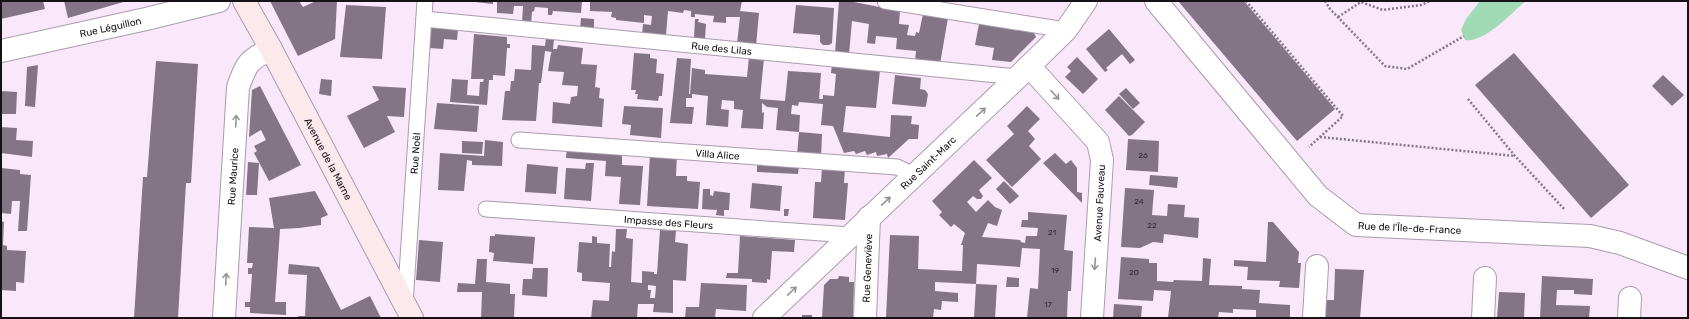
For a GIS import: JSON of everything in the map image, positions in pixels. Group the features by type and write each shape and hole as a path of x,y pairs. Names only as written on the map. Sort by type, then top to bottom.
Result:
{"street":[{"name":"Rue Léguillon","path":"1,51 138,21 219,1"},
{"name":"Avenue de la Marne","path":"244,1 271,49 409,311"},
{"name":"Rue Saint-Marc","path":"764,318 869,217 1024,72 1066,30 1086,1"},
{"name":"Rue de l'Île-de-France","path":"1156,1 1318,196 1356,225 1590,236 1620,243 1688,268"},
{"name":"Rue Maurice","path":"224,318 238,87 245,68 254,57 271,49"},
{"name":"Avenue Fauveau","path":"1024,72 1098,142 1102,160 1092,318"},
{"name":"Rue Geneviève","path":"865,318 869,217"},
{"path":"1314,318 1317,266"},
{"path":"1482,318 1485,278"}],"lane":[{"name":"Rue Noël","path":"409,311 425,1"},
{"path":"885,1 1066,30"},
{"name":"Rue des Lilas","path":"424,19 1024,72"},
{"name":"Villa Alice","path":"519,140 897,167 914,175"},
{"name":"Impasse des Fleurs","path":"486,209 850,235"}],"path":[{"path":"1246,1 1343,116 1290,163"},
{"path":"1325,1 1338,17 1385,66 1407,69 1464,36"},
{"path":"1338,17 1361,2 1383,10 1421,6 1430,1"},
{"path":"1468,99 1515,156 1590,236"},
{"path":"1319,137 1515,156"}],"green space":[{"path":"1480,1 1526,1 1489,32 1473,40 1465,40 1461,30 1466,19"}],"building":[{"path":"1,1 43,1 45,9 1,19"},
{"path":"64,1 127,1 68,18"},
{"path":"270,1 299,1 303,7 316,1 337,1 335,39 298,56"},
{"path":"466,1 493,1 493,4"},
{"path":"497,1 582,1 581,13 553,11 552,15 548,15 548,8 535,7 534,11 532,12 531,24 522,23 523,6 514,6 513,14 497,13"},
{"path":"590,1 742,1 740,11 759,13 756,46 737,44 740,17 726,17 726,23 713,22 714,16 695,14 695,17 691,17 691,11 684,10 683,13 668,11 666,35 670,36 642,35 643,24 651,25 652,16 644,15 644,23 616,20 616,18 611,17 612,12 590,11"},
{"path":"839,1 849,1 900,11 899,24 909,25 907,35 915,36 916,32 919,33 923,14 948,18 940,64 915,61 916,51 896,49 897,38 876,36 875,44 867,43 869,24 852,21 849,54 835,53"},
{"path":"1178,1 1244,1 1335,109 1297,141"},
{"path":"346,5 386,7 382,59 340,57"},
{"path":"796,5 834,8 832,43 829,45 823,45 820,42 820,35 793,33"},
{"path":"581,18 594,19 594,30 580,29"},
{"path":"695,19 699,19 698,22 706,24 705,39 694,38"},
{"path":"979,24 1034,33 1036,37 1011,62 992,60 994,48 975,45"},
{"path":"431,25 458,29 457,40 444,39 443,49 429,48"},
{"path":"1109,29 1135,60 1130,64 1122,54 1106,68 1108,70 1105,72 1086,49"},
{"path":"474,34 507,37 507,44 510,44 510,48 507,48 505,76 493,75 493,80 489,80 487,105 450,102 452,79 468,80 467,95 479,96 480,82 483,82 484,79 471,79"},
{"path":"546,38 554,39 553,49 557,49 558,45 583,48 581,64 597,65 595,87 600,88 599,98 604,99 602,127 552,123 553,102 570,104 571,97 577,96 578,86 562,85 564,72 548,71 552,52 545,51 541,83 539,83 536,121 502,120 505,91 510,91 511,81 514,81 515,69 531,70 532,45 545,46"},
{"path":"634,53 650,54 650,58 657,59 656,73 664,74 662,96 659,96 658,101 637,99 638,94 635,94 636,90 631,90"},
{"path":"1514,53 1629,185 1591,218 1475,85"},
{"path":"749,57 764,58 760,99 785,101 788,71 821,73 819,99 823,99 823,95 834,96 836,74 831,73 832,64 880,70 876,108 846,106 843,132 890,137 891,115 912,116 911,124 919,125 918,139 909,139 888,158 887,154 877,156 876,152 867,155 865,151 856,154 854,151 844,153 833,126 821,125 823,104 799,102 798,106 792,105 791,114 800,115 799,132 776,130 778,108 767,107 762,103 762,113 764,112 763,129 741,128 743,110 734,109 734,101 722,100 721,109 729,110 728,127 706,125 708,96 692,94 692,98 686,98 686,107 694,107 692,124 670,123 677,58 691,59 690,94 692,68 705,70 705,74 747,77"},
{"path":"1077,57 1098,79 1083,94 1065,77 1071,71 1067,67"},
{"path":"156,61 198,64 191,183 186,183 178,318 134,318 143,177 147,177"},
{"path":"38,65 35,107 25,106 27,67"},
{"path":"895,75 921,78 920,89 925,90 928,94 926,106 892,104"},
{"path":"1663,75 1684,95 1672,106 1652,86"},
{"path":"321,79 332,80 331,96 319,94"},
{"path":"260,86 301,165 269,181 254,153 257,151 254,146 266,140 261,130 249,137 252,90"},
{"path":"372,86 406,88 404,117 387,116 395,132 364,148 347,116 379,100"},
{"path":"1126,88 1140,103 1133,109 1119,94"},
{"path":"1,91 17,92 16,114 1,114"},
{"path":"1119,96 1145,122 1132,135 1129,136 1105,110"},
{"path":"437,103 479,106 477,132 434,129"},
{"path":"624,106 663,108 661,138 630,135 631,125 622,124"},
{"path":"1027,106 1040,119 1028,131 1035,139 1029,146 1041,159 1012,187 986,160 1014,134 1007,126"},
{"path":"1,127 17,128 16,140 33,141 32,157 1,153"},
{"path":"799,132 822,134 821,158 797,156"},
{"path":"1128,139 1159,141 1158,172 1126,170"},
{"path":"485,140 503,142 502,166 472,165 472,161 467,160 464,191 438,190 440,153 484,156"},
{"path":"462,141 483,142 482,154 462,153"},
{"path":"567,147 622,151 622,165 643,166 640,205 619,204 621,177 605,176 606,161 566,158"},
{"path":"1055,153 1066,164 1071,160 1077,168 1077,192 1082,193 1082,203 1043,163"},
{"path":"650,154 677,155 676,176 687,176 687,181 700,182 698,209 647,206"},
{"path":"974,160 992,178 979,190 983,196 981,199 977,199 973,196 967,202 976,212 988,200 995,207 1002,210 997,226 988,223 982,237 1020,240 1021,242 1025,243 1026,236 1037,236 1038,228 1021,227 1022,220 1028,220 1028,212 1067,215 1064,250 1073,251 1071,291 1068,291 1067,318 1027,318 1030,288 1038,289 1040,249 1022,248 1020,267 977,264 976,284 935,282 935,291 958,293 958,302 942,301 941,310 934,309 933,318 886,318 890,235 919,236 918,269 962,271 963,245 961,245 965,233 954,224 951,227 939,215 942,212 932,201"},
{"path":"248,162 259,163 257,195 246,195"},
{"path":"757,162 799,165 798,174 757,172"},
{"path":"586,163 594,163 591,201 564,199 566,168 585,169"},
{"path":"527,164 558,167 556,194 525,192"},
{"path":"822,167 845,168 844,183 848,183 845,220 813,218 815,182 821,182"},
{"path":"1,168 20,170 20,174 31,175 27,231 18,231 20,201 12,201 11,214 1,213"},
{"path":"1150,175 1178,177 1177,188 1149,185"},
{"path":"1004,181 1019,196 1010,204 996,189"},
{"path":"752,183 782,186 780,211 750,208"},
{"path":"1125,188 1154,190 1152,215 1167,216 1168,204 1185,205 1184,217 1199,218 1198,238 1164,234 1163,243 1153,242 1140,248 1121,247"},
{"path":"703,189 710,189 710,195 713,196 714,191 730,193 729,210 724,210 724,216 716,215 717,210 702,209"},
{"path":"315,191 328,215 321,218 321,225 280,229 275,302 286,302 286,315 250,313 250,307 245,307 245,302 250,302 252,274 248,274 248,268 252,268 253,263 247,263 249,227 274,228 269,198"},
{"path":"784,209 789,209 788,216 784,216"},
{"path":"1,221 4,222 3,245 7,246 7,250 26,251 24,283 16,282 16,291 1,290"},
{"path":"1268,222 1273,222 1299,252 1298,263 1301,263 1299,288 1279,287 1280,281 1247,280 1248,267 1234,266 1234,260 1266,262"},
{"path":"616,229 627,229 626,238 633,239 631,282 642,283 642,271 654,272 654,274 657,274 660,230 676,231 675,242 688,244 686,281 673,280 673,313 653,312 654,304 638,304 637,318 591,318 593,300 609,301 610,283 582,281 582,273 577,272 579,242 592,243 592,236 597,237 597,243 610,244 609,267 611,267 612,251 615,252","holes":["648,285 656,286 655,298 650,298 651,290 648,290"]},
{"path":"495,234 535,237 533,264 493,261 494,253 489,252 490,236 495,236"},
{"path":"740,236 795,240 794,252 772,251 770,280 767,279 767,283 752,282 752,279 726,278 727,273 738,273"},
{"path":"419,240 443,242 440,282 416,280"},
{"path":"1121,257 1149,259 1149,263 1157,263 1157,281 1173,282 1174,280 1202,281 1203,258 1211,259 1209,285 1242,286 1242,289 1260,290 1259,303 1290,305 1290,318 1256,318 1256,310 1233,309 1233,313 1219,312 1218,318 1168,318 1171,291 1154,290 1153,301 1118,299"},
{"path":"477,259 487,259 486,282 510,284 510,294 515,294 514,318 481,318 482,292 457,292 458,283 475,284"},
{"path":"289,264 319,267 341,310 370,296 381,318 298,318 298,316 305,316 307,275 288,274"},
{"path":"533,268 548,268 547,297 522,295 523,279 532,279"},
{"path":"1335,269 1364,270 1360,318 1325,318 1326,300 1334,300"},
{"path":"839,276 849,277 849,282 854,282 853,318 822,318 824,285 830,279 838,279"},
{"path":"1542,276 1593,279 1592,295 1574,294 1574,290 1557,290 1556,305 1590,306 1589,318 1540,318"},
{"path":"1007,277 1019,278 1019,287 1006,287"},
{"path":"701,283 747,285 746,311 716,309 715,318 685,318 686,307 699,307"},
{"path":"976,284 997,285 995,318 974,318"},
{"path":"1499,292 1525,293 1524,318 1497,318"},
{"path":"1114,304 1142,306 1141,318 1113,318"},
{"path":"802,315 812,315 812,318 802,318"}]}
